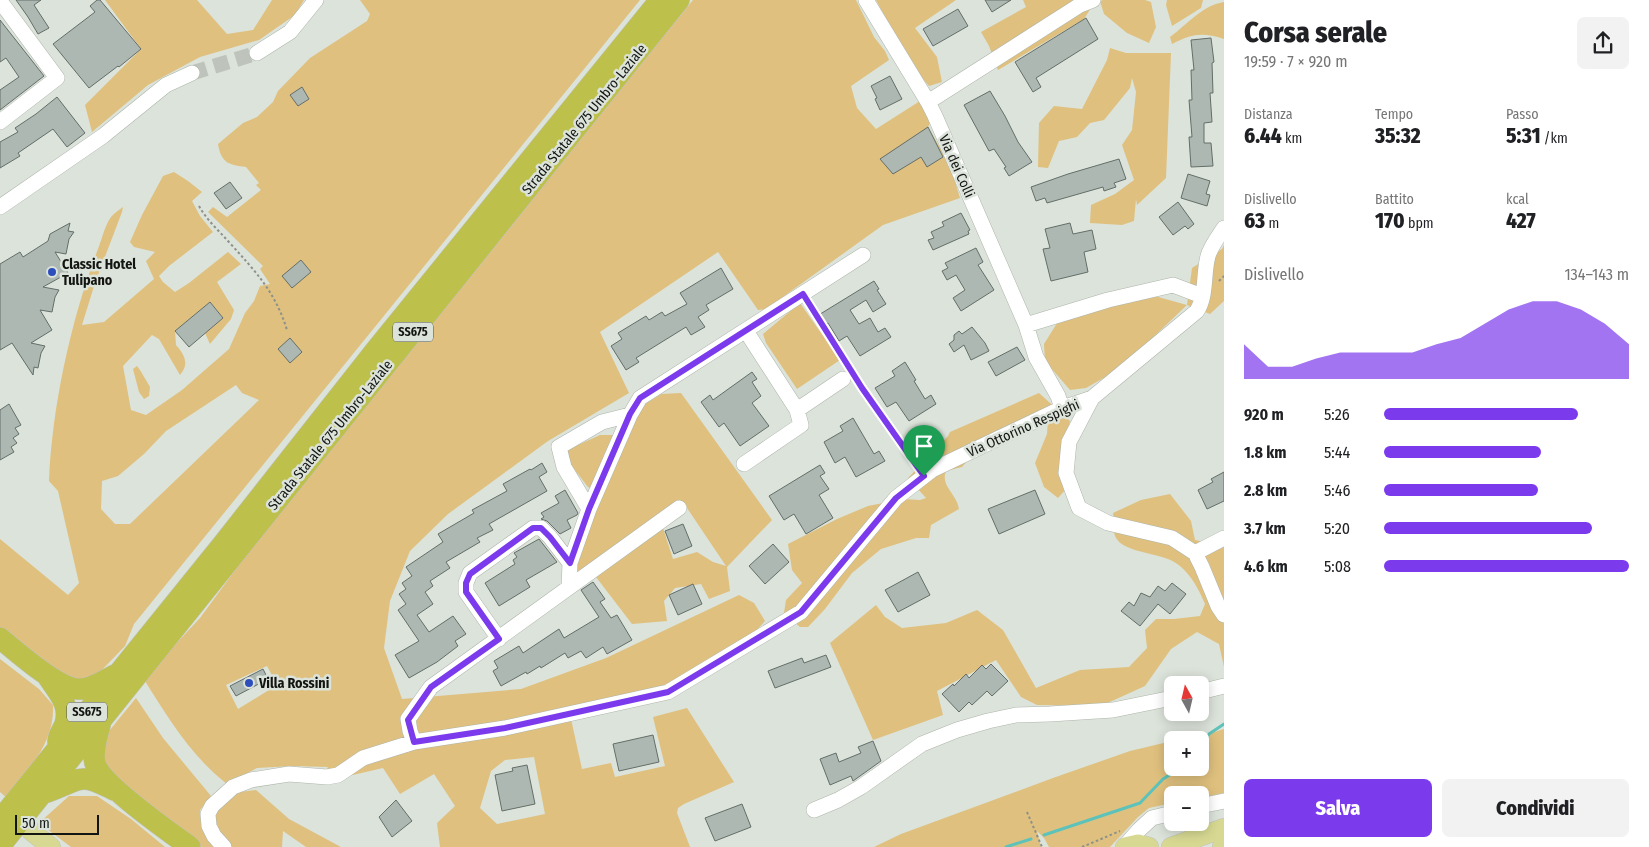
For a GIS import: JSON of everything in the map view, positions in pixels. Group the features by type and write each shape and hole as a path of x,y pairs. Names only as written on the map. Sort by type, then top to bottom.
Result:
{"highway":[{"name":"Strada Statale 675 Umbro-Laziale","path":"142,657 381,344 660,0"},
{"name":"Strada Statale 675 Umbro-Laziale","path":"0,820 57,750 122,682 679,0"},
{"path":"0,638 46,675 71,687 79,689 122,682"},
{"path":"46,675 65,703 65,722 58,738 57,750"},
{"name":"Strada Statale 675 Umbro-Laziale","path":"0,846 102,720 122,682"},
{"path":"102,720 95,745 96,764 104,777 119,793 190,847"},
{"path":"44,793 72,781 85,778 96,781 119,793"}],"main road":[{"path":"1170,847 1224,828"},
{"path":"30,839 51,847"},
{"path":"1124,847 1138,844 1149,847"}],"street":[{"path":"257,53 290,32 316,0"},
{"name":"Via dei Colli","path":"866,0 928,102 1026,325 1036,357 1058,396 1062,408"},
{"path":"928,102 1080,5 1092,0"},
{"path":"0,1 57,78 0,122"},
{"path":"0,207 103,136 166,84 192,73"},
{"path":"1224,228 1208,256 1201,304 1196,312 1092,398 1069,442 1066,474 1079,508 1108,523 1172,538 1195,553 1218,606 1224,615"},
{"path":"569,587 570,563 589,509 630,414 640,398 863,255"},
{"path":"1026,325 1108,300 1173,285 1202,296"},
{"path":"744,464 801,425 797,410 746,331"},
{"path":"797,410 843,379"},
{"name":"Via Ottorino Respighi","path":"224,847 214,836 209,826 208,814 212,806 233,787 251,780 289,774 327,777 338,775 363,758 414,742 505,728 668,692 801,612 896,498 932,470 1062,408 1092,398"},
{"path":"589,509 564,467 559,447 602,422 630,414"},
{"path":"414,742 408,720 431,687 678,508"},
{"path":"499,639 466,592 466,583 470,574 533,528 541,528 570,563"},
{"path":"1195,553 1224,538"},
{"path":"1209,690 1224,686"},
{"path":"814,810 861,788 922,744 957,730 1016,715 1113,710 1164,700"},
{"path":"1209,804 1224,801"},
{"path":"1124,847 1152,818 1164,814"}],"path":[{"path":"199,206 202,212 262,280 282,314 287,330"},
{"path":"803,294 862,388 924,476"},
{"path":"1027,812 1042,847"}],"shaded area":[{"path":"105,0 197,0 227,34 253,30 272,0 304,0 295,15 259,40 200,57 148,85 92,132 85,105 141,49"},
{"path":"360,0 640,0 134,624 125,646 99,673 80,679 68,678 46,664 0,627 0,539 68,595 79,583 58,491 49,481 51,453 64,363 71,334 88,276 107,224 112,216 123,207 95,283 82,325 104,322 154,279 146,261 155,252 134,247 130,242 163,176 174,172 202,192 192,201 200,216 213,232 159,276 163,282 175,292 228,252 241,264 217,282 234,310 231,319 210,344 205,333 223,318 210,302 175,331 176,345 185,359 185,367 180,375 159,339 152,335 123,366 131,410 146,415 182,390 229,349 245,313 254,301 260,286 270,284 260,269 263,266 208,212 213,207 227,217 261,190 256,185 259,183 246,167 230,164 224,159 218,144 243,123 257,117 273,102 278,91 310,58 367,21 370,14","holes":["236,385 242,393 259,400 130,524 115,524 101,509 102,481 118,476 144,454 166,431"]},
{"path":"693,0 856,0 874,37 885,51 889,60 851,86 857,108 876,129 920,101 931,121 928,127 950,165 960,198 883,225 766,309 758,310 718,252 600,332 629,393 548,441 448,514 410,551 390,601 384,648 402,699 521,689 606,658 739,595 754,603 765,621 756,631 676,680 571,719 582,769 611,763 615,777 665,766 653,717 687,708 734,782 678,808 677,813 690,847 440,847 437,823 455,806 434,774 400,794 383,768 318,783 328,767 257,768 227,784 214,773 182,736 145,681 200,618 304,476","holes":["267,666 277,685 238,709 226,685","534,757 545,814 497,824 480,808 491,771 505,760"]},
{"path":"876,0 956,0 915,28 937,57 942,82 929,86 912,66"},
{"path":"1023,0 1096,0 1084,19 998,70 989,46 981,32 1026,7"},
{"path":"1145,0 1151,2 1156,27 1149,43 1127,33 1104,14 1100,1"},
{"path":"1167,0 1203,0 1201,8 1172,26 1166,5"},
{"path":"1224,2 1224,39 1209,35 1197,35 1172,44 1170,37 1195,16 1208,7"},
{"path":"1110,48 1126,53 1171,53 1166,178 1137,205 1136,199 1134,221 1122,225 1090,223 1091,205 1115,194 1134,180 1122,145 1132,130 1136,92 1132,78 1130,88 1104,120 1090,123 1077,137 1059,141 1048,168 1038,167 1039,123 1054,106 1082,109 1107,60"},
{"path":"1224,245 1224,301 1210,314 1187,305 1192,268 1222,249"},
{"path":"1151,295 1187,305 1121,368 1086,388 1070,390 1045,361 1044,344 1059,320"},
{"path":"800,303 840,360 797,389 766,343 763,334"},
{"path":"137,366 150,387 149,396 144,399 139,392 133,369"},
{"path":"681,393 772,520 727,567 730,591 709,599 701,584 675,588 664,601 667,621 632,624 596,577 663,528 673,559 697,552 713,562 726,566 685,505 578,575 576,571 583,542 603,494 588,487 571,465 567,450 600,435 629,435 642,406 661,394"},
{"path":"1039,393 1070,421 1063,448 1067,488 1058,498 1044,487 1035,463 1047,434 1048,420 1028,419 993,432 962,467 946,471 945,481 959,509 931,525 929,538 916,538 881,549 852,573 825,609 808,627 800,627 784,613 786,600 802,583 792,570 788,544 837,519 868,506 903,499 920,500 926,498 908,478 950,432"},
{"path":"1170,494 1191,521 1195,540 1224,546 1224,667 1219,644 1197,632 1171,649 1145,686 1101,706 1037,705 1021,697 996,660 937,691 943,715 873,740 830,643 876,605 885,617 902,628 946,623 977,610 1003,630 1036,688 1080,670 1129,667 1147,648 1145,630 1156,619 1200,616 1205,604 1195,584 1180,566 1173,561 1126,547 1119,542 1114,534 1113,513 1141,500"},
{"path":"0,659 39,689 53,705 50,731 45,743 39,755 7,798 0,792"},
{"path":"136,698 163,738 211,796 200,810 201,825 208,840 214,842 216,839 218,828 213,815 231,793 256,790 289,819 341,847 306,847 283,831 282,847 202,847 116,778 103,760 105,736"},
{"path":"1224,729 1224,793 1209,796 1209,786 1164,786 1164,805 1149,808 1110,847 1049,847 1037,831 1041,847 874,847 901,834 1053,778 1130,751 1164,743 1164,776 1209,776 1209,734"},
{"path":"69,796 97,796 131,819 165,847 71,847 39,823"}],"building":[{"path":"16,0 41,0 34,5 49,28 38,34"},
{"path":"97,0 100,0 141,49 89,88 53,44 95,12 90,6"},
{"path":"985,0 1011,0 992,12"},
{"path":"958,9 968,26 933,46 923,29"},
{"path":"1086,18 1098,39 1036,78 1041,87 1033,92 1015,62"},
{"path":"0,20 44,76 0,110 0,90 19,77 6,58 0,62"},
{"path":"1211,38 1214,62 1212,63 1213,93 1210,93 1212,122 1204,123 1204,143 1211,143 1213,166 1191,167 1189,137 1192,137 1189,100 1192,100 1191,70 1194,70 1191,40"},
{"path":"890,76 902,99 880,110 871,86"},
{"path":"302,87 309,99 298,106 290,95"},
{"path":"990,91 1018,142 1032,162 1009,176 1004,168 1006,167 994,149 989,151 964,105"},
{"path":"57,97 85,133 67,147 53,129 18,153 20,156 0,168 0,142 18,132 15,128"},
{"path":"928,127 943,157 927,167 921,157 893,174 880,159"},
{"path":"1119,159 1126,179 1114,183 1116,187 1104,191 1103,187 1047,203 1045,198 1036,201 1031,187"},
{"path":"1188,174 1210,181 1206,194 1210,195 1207,206 1181,198"},
{"path":"230,182 242,198 226,209 214,193"},
{"path":"1178,202 1194,224 1188,229 1185,226 1173,235 1159,217"},
{"path":"961,213 970,230 968,231 969,234 933,250 928,240 934,238 931,232 944,226 942,222"},
{"path":"70,223 68,231 74,232 69,239 66,254 55,252 68,273 43,287 59,290 55,297 52,312 40,310 52,330 31,343 45,346 41,353 38,368 34,367 33,375 12,343 0,350 0,264 20,252 23,257 48,241 50,234"},
{"path":"1070,223 1073,234 1092,230 1096,249 1084,252 1088,272 1051,281 1043,249 1050,248 1045,229"},
{"path":"976,248 983,262 978,265 994,290 961,311 953,298 965,290 956,275 947,280 942,271 948,268 945,263"},
{"path":"301,260 311,272 292,288 282,276"},
{"path":"721,268 733,289 706,305 709,310 698,317 705,327 691,335 686,327 636,358 639,362 626,370 611,346 622,339 618,333 646,316 649,320 662,312 665,316 687,304 680,293"},
{"path":"874,281 879,289 877,290 886,304 873,312 866,300 850,310 859,324 870,318 878,332 885,328 891,337 860,356 847,336 839,341 828,323 823,326 817,316"},
{"path":"210,302 223,318 189,347 175,331"},
{"path":"972,327 989,351 971,360 964,345 954,352 949,344 954,340 954,335 959,331 962,334"},
{"path":"290,338 302,352 290,363 278,349"},
{"path":"1017,347 1025,360 996,376 988,362"},
{"path":"905,362 925,399 931,395 936,404 909,421 896,402 887,407 875,388 895,376 892,371"},
{"path":"752,372 757,379 752,382 761,396 752,403 769,426 740,446 724,423 719,427 701,402 710,395 713,400"},
{"path":"9,404 21,425 15,428 19,434 13,438 17,443 11,447 14,452 0,460 0,410"},
{"path":"853,418 874,454 879,451 885,461 856,477 845,457 835,463 824,442 843,431 840,426"},
{"path":"542,463 547,472 539,477 547,491 489,524 493,530 477,538 480,542 446,562 450,568 430,581 433,586 425,592 433,604 417,615 429,632 453,616 466,634 455,641 458,646 437,662 409,678 395,655 419,641 398,610 406,604 399,594 406,589 402,583 412,576 406,567 443,542 438,534 474,513 472,510 507,491 503,484"},
{"path":"820,465 825,473 820,476 829,489 819,495 833,518 806,534 794,514 784,520 769,496"},
{"path":"1224,472 1224,501 1207,509 1198,490 1213,482 1211,479"},
{"path":"565,490 578,513 567,520 571,528 560,534 547,521 541,519 544,517 541,513 559,503 555,496"},
{"path":"1035,490 1045,514 999,534 988,509"},
{"path":"683,524 692,546 674,554 665,531"},
{"path":"539,539 557,562 526,580 530,587 499,606 485,583 515,564 513,560 517,557 514,553"},
{"path":"773,544 789,562 765,584 749,566"},
{"path":"918,572 930,595 898,612 885,590"},
{"path":"593,582 605,599 600,602 611,618 617,615 632,640 607,654 603,647 586,658 581,651 568,658 565,653 541,668 540,666 527,674 526,672 501,686 493,671 498,668 494,661 519,646 523,653 559,629 564,638 599,617 581,590"},
{"path":"1172,583 1186,594 1170,614 1158,604 1140,626 1121,611 1129,602 1134,606 1141,593 1150,597 1158,586 1165,591"},
{"path":"693,584 702,604 678,615 669,595"},
{"path":"826,655 831,667 775,688 768,671 802,658 804,663"},
{"path":"991,664 1008,681 992,696 987,691 972,705 969,702 959,712 942,694 953,684 954,686 966,674 969,678 982,665 986,669"},
{"name":"Villa Rossini","path":"263,669 268,679 236,696 230,686"},
{"path":"653,735 659,762 619,771 613,744"},
{"path":"873,741 881,761 853,781 851,776 830,785 820,759 836,753 839,762 861,753 858,747"},
{"path":"527,765 535,804 502,811 495,775 513,771 512,768"},
{"path":"396,800 412,821 392,837 379,817"},
{"path":"742,804 751,827 715,841 705,818"}],"waterway":[{"path":"1209,734 1224,724"},
{"path":"1044,835 1140,803 1168,776"},
{"path":"1006,847 1031,839"}],"tunnel":[{"path":"192,73 257,53"}],"place":[{"name":"Classic Hotel Tulipano","path":"52,272"},
{"name":"Villa Rossini","path":"249,683"}],"route":[{"path":"803,294 862,388 924,476 896,498 801,612 668,692 505,728 414,742 408,720 431,687 499,639 466,592 466,583 470,574 533,528 541,528 570,563 589,509 630,414 640,398 803,294"}]}
